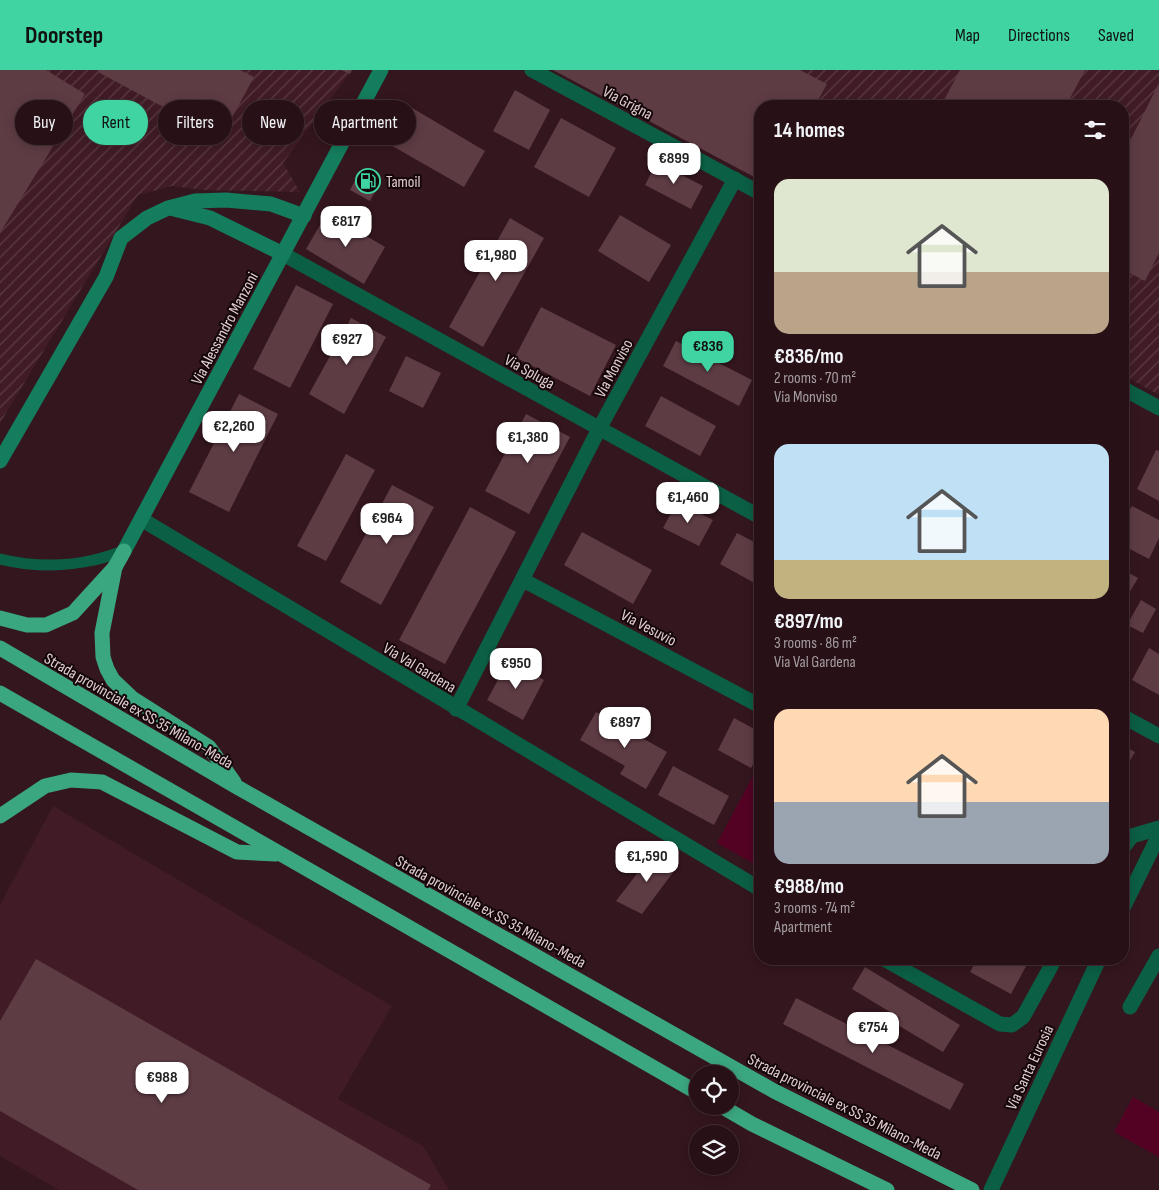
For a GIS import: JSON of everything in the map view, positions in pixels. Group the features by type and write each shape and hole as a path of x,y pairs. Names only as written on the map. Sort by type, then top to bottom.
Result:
{"highway":[{"path":"0,618 27,625 46,625 73,613 115,567 124,550"},
{"path":"115,567 102,633 101,645 106,669 113,680 132,698 209,747 237,787"},
{"name":"Strada provinciale ex SS 35 Milano-Meda","path":"0,648 237,787 774,1091 972,1190"},
{"path":"0,693 689,1088"},
{"path":"0,816 46,786 71,780 102,782 237,852 278,854"},
{"path":"736,1115 887,1190"}],"main road":[{"name":"Via Alessandro Manzoni","path":"124,550 382,70"},
{"path":"0,461 106,277 122,238 147,218 168,208 195,201 226,200 270,204 304,216"},
{"path":"168,208 210,218 283,254"}],"street":[{"name":"Via Grigna","path":"532,70 754,190"},
{"name":"Via Monviso","path":"456,709 599,430 735,179"},
{"name":"Via Spluga","path":"283,254 599,430 754,514"},
{"path":"1129,392 1159,408"},
{"name":"Via Val Gardena","path":"141,519 754,885"},
{"name":"Via Vesuvio","path":"522,580 754,703"},
{"path":"1129,720 1159,736"},
{"path":"1129,840 1132,836 1159,828"},
{"path":"1129,896 1159,835"},
{"path":"1130,1007 1159,956"},
{"name":"Via Santa Eurosia","path":"895,965 1000,1024 1012,1025 1023,1017 1052,965"},
{"name":"Via Santa Eurosia","path":"991,1190 1096,965"}],"lane":[{"path":"0,559 36,564 63,564 94,560 124,550"}],"shaded area":[{"path":"0,70 352,70 330,100 314,100 314,121 304,135 304,100 242,100 242,145 296,145 283,163 300,192 205,190 172,186 138,195 0,423"},
{"path":"553,70 1159,70 1159,395 1129,378 1129,100 754,100 754,177"},
{"path":"754,774 754,864 717,843"},
{"path":"53,806 392,1006 338,1099 423,1146 449,1190 59,1190 0,1156 0,905"},
{"path":"1133,1097 1159,1112 1159,1157 1114,1132"}],"building":[{"path":"0,70 46,70 85,94 73,114 73,100 15,100 15,145 54,145 0,233"},
{"path":"99,70 240,70 254,77 232,118 232,100 158,100 158,104 98,72"},
{"path":"341,70 352,70 350,74"},
{"path":"553,70 800,70 827,84 818,100 754,100 754,177"},
{"path":"960,70 1085,70 1069,100 944,100"},
{"path":"1159,83 1159,253 1145,281 1129,273 1129,143"},
{"path":"515,90 550,110 529,150 493,131"},
{"path":"416,110 485,151 464,187 391,145 416,145"},
{"path":"561,118 616,148 589,197 534,167"},
{"path":"657,162 703,186 691,209 645,185"},
{"path":"360,171 380,182 370,201 350,190"},
{"path":"327,213 385,247 364,284 306,249"},
{"path":"620,215 671,245 649,282 598,251"},
{"path":"510,218 544,238 483,347 449,327"},
{"path":"296,285 333,304 290,388 253,369"},
{"path":"541,307 616,345 590,396 515,357"},
{"path":"351,318 386,337 344,414 309,394"},
{"path":"676,341 752,380 739,406 663,366"},
{"path":"406,356 441,373 423,408 389,391"},
{"path":"239,394 278,414 229,512 189,492"},
{"path":"661,396 716,426 700,456 645,426"},
{"path":"526,414 570,437 529,514 485,491"},
{"path":"1156,450 1159,451 1159,501 1137,489"},
{"path":"346,454 375,470 326,561 297,546"},
{"path":"392,485 434,507 381,605 340,582"},
{"path":"677,502 713,520 699,546 663,528"},
{"path":"1132,506 1159,520 1159,538 1149,559 1129,549 1129,511"},
{"path":"470,507 516,532 445,664 399,640"},
{"path":"582,532 652,570 633,604 564,565"},
{"path":"737,533 754,542 754,583 720,564"},
{"path":"1129,573 1138,578 1129,593"},
{"path":"1141,600 1156,609 1143,633 1129,626 1129,621"},
{"path":"1149,648 1159,654 1159,695 1132,680"},
{"path":"509,660 544,680 523,720 487,700"},
{"path":"596,712 667,752 646,789 620,774 625,766 580,740"},
{"path":"734,718 754,729 754,762 751,768 718,750"},
{"path":"1129,749 1135,752 1129,762"},
{"path":"673,766 729,796 714,825 658,795"},
{"path":"656,849 677,867 642,914 616,901"},
{"path":"36,959 431,1185 428,1190 138,1190 0,1111 0,1021"},
{"path":"974,965 1027,965 1011,994 970,972"},
{"path":"865,967 960,1025 943,1052 896,1024 900,1018 852,989"},
{"path":"796,998 964,1084 950,1110 783,1024"}],"place":[{"name":"Tamoil","path":"368,181"}]}
